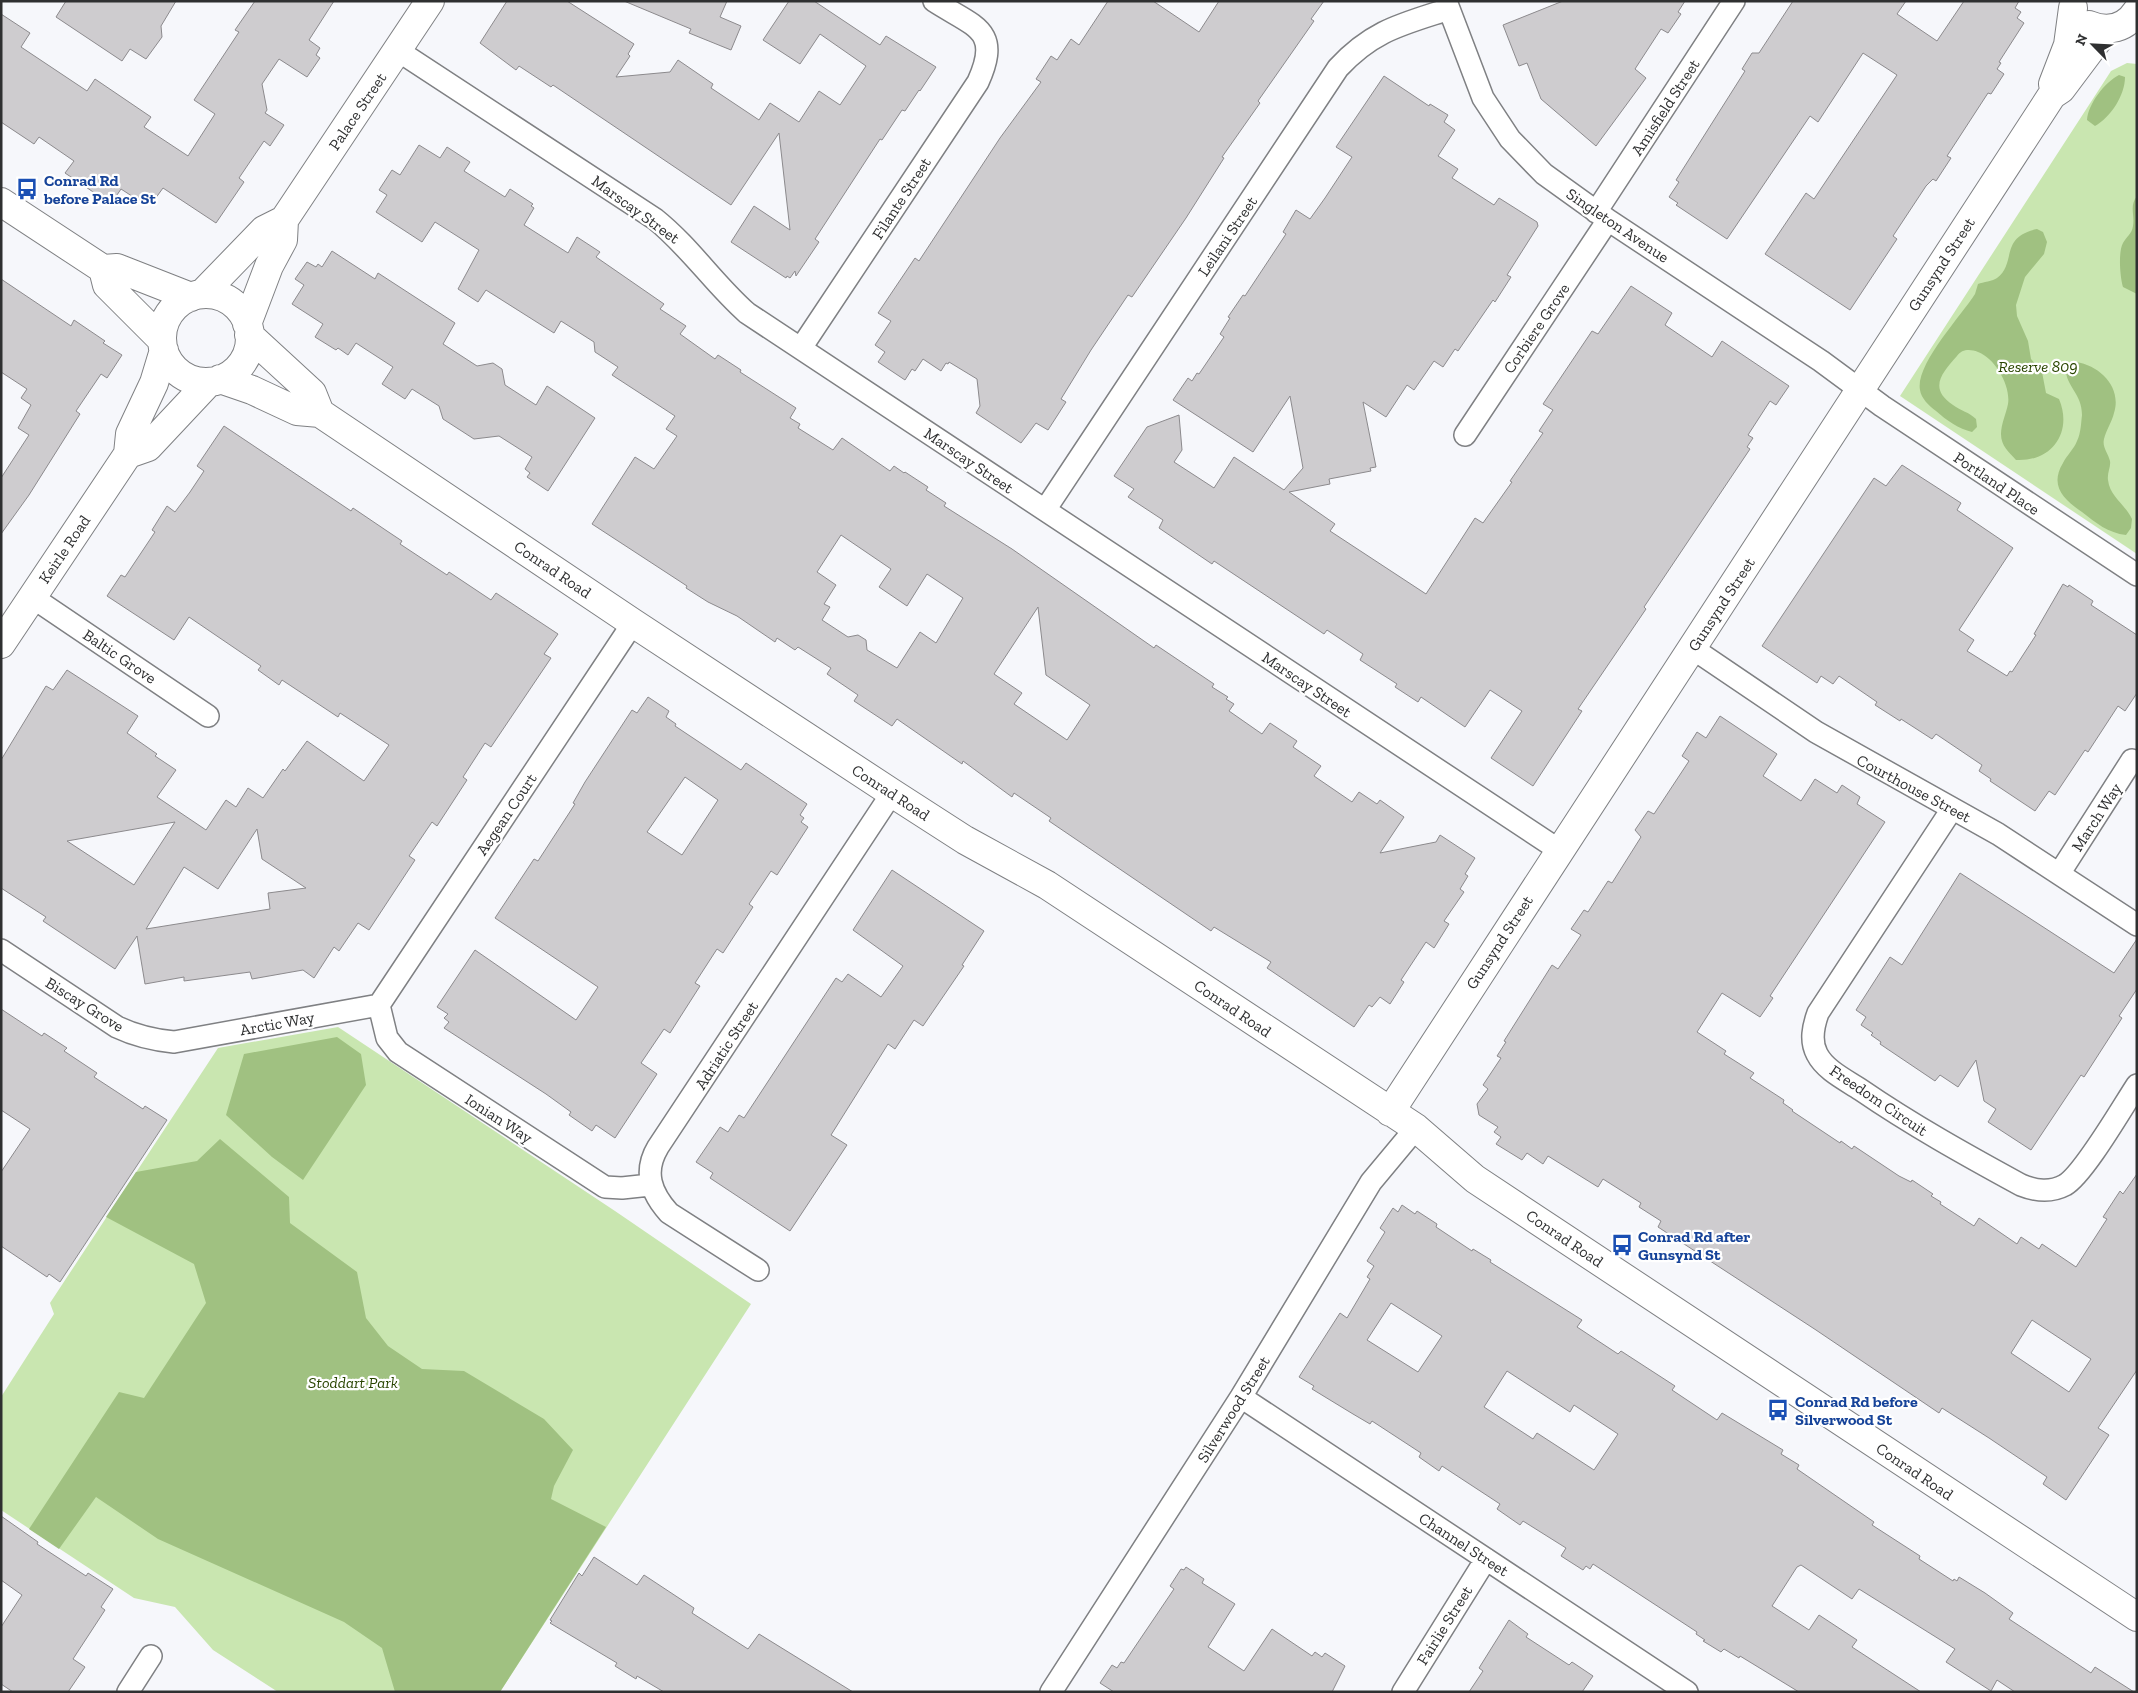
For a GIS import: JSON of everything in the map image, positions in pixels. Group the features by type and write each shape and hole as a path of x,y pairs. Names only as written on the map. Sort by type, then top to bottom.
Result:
{"street":[{"name":"Palace Street","path":"196,296 264,230 284,220 430,1"},
{"name":"Filante Street","path":"801,348 978,82 987,61 992,41 934,1"},
{"name":"Amisfield Street","path":"1602,216 1734,1"},
{"path":"2072,4 2086,24 2124,25"},
{"name":"Gunsynd Street","path":"2052,95 2053,84 2068,45 2072,4"},
{"name":"Singleton Avenue","path":"1447,5 1483,98 1510,140 1544,174 1602,216 1821,361 1859,389"},
{"name":"Leilani Street","path":"1045,510 1338,68 1352,52 1383,31 1447,5"},
{"name":"Gunsynd Street","path":"1390,1112 1558,850 1692,648 2052,95 2061,89 2124,25"},
{"name":"Marscay Street","path":"397,50 655,219 692,253 725,294 747,313 1558,850"},
{"path":"1,202 102,269 117,268 196,296 224,298 242,313 248,329 249,346 238,367 214,381 148,447 128,454"},
{"name":"Corbiere Grove","path":"1465,436 1602,216"},
{"name":"Palace Street","path":"248,329 269,266 283,240 284,220"},
{"path":"102,269 106,285 163,345 176,370 197,381 214,381"},
{"path":"163,345 166,318 181,302 196,296"},
{"path":"248,329 312,393 320,413"},
{"name":"Keirle Road","path":"1,644 128,454 130,434 154,383 163,345"},
{"name":"Conrad Road","path":"214,381 252,390 297,411 320,413 633,623 892,793 965,840 1046,884 1416,1128 1475,1180 2137,1617"},
{"name":"Portland Place","path":"1859,389 2137,575"},
{"name":"Baltic Grove","path":"32,597 208,716"},
{"name":"Aegean Court","path":"379,1005 633,623"},
{"name":"Courthouse Street","path":"1692,648 1816,732 1998,834 2137,925"},
{"name":"March Way","path":"2059,874 2132,760"},
{"name":"Adriatic Street","path":"650,1185 651,1164 658,1147 892,793"},
{"name":"Freedom Circuit","path":"1952,809 1818,1014 1813,1038 1816,1053 1834,1072 1905,1120 2021,1185 2040,1190 2055,1189 2073,1179 2137,1085"},
{"name":"Biscay Grove","path":"1,950 117,1027 135,1036 174,1042"},
{"name":"Arctic Way","path":"174,1042 379,1005"},
{"name":"Ionian Way","path":"379,1005 387,1038 398,1052 605,1187 622,1188 650,1185"},
{"name":"Silverwood Street","path":"1052,1692 1241,1397 1371,1182 1416,1128"},
{"path":"650,1185 660,1203 669,1213 758,1270"},
{"name":"Channel Street","path":"1241,1397 1688,1692"},
{"name":"Fairlie Street","path":"1402,1692 1486,1559"},
{"path":"128,1692 151,1656"}],"green space":[{"name":"Reserve 809","path":"2127,63 2137,64 2137,554 1900,396 2111,71"},
{"path":"2119,75 2125,77 2120,98 2112,111 2095,126 2087,120 2090,107 2103,88"},
{"path":"2137,196 2137,294 2123,287 2120,252 2124,241 2132,229 2133,203"},
{"path":"2037,229 2043,232 2047,242 2044,254 2025,277 2016,305 2017,316 2028,341 2031,359 2042,372 2046,393 2059,399 2063,411 2063,423 2056,443 2049,450 2040,456 2016,460 2006,448 2001,438 2008,404 2007,389 1996,366 1984,355 1969,350 1964,351 1947,368 1940,380 1939,387 1945,399 1976,419 1977,427 1972,432 1953,424 1928,404 1920,390 1920,380 1932,354 1975,294 1978,284 1997,278 2003,272 2013,244 2025,233"},
{"path":"2076,362 2085,364 2101,373 2112,387 2115,395 2116,404 2105,436 2104,445 2110,461 2109,486 2132,519 2131,528 2126,535 2108,530 2092,520 2069,503 2060,492 2058,485 2059,471 2076,444 2081,428 2081,407 2066,373 2066,366"},
{"name":"Stoddart Park","path":"338,1027 751,1304 500,1692 278,1692 213,1650 175,1607 134,1598 1,1510 1,1397 54,1314 50,1303 218,1048"},
{"path":"337,1037 361,1054 366,1085 303,1180 272,1157 226,1115 244,1054"},
{"path":"220,1139 289,1197 290,1223 357,1272 366,1318 388,1346 422,1369 464,1371 544,1419 573,1450 554,1486 551,1499 606,1527 500,1692 395,1692 382,1648 344,1622 158,1539 96,1497 59,1549 29,1529 119,1392 144,1398 206,1303 194,1264 106,1217 136,1172 197,1161"}],"building":[{"path":"66,1 176,1 161,26 162,37 146,59 130,49 122,61 56,17"},
{"path":"255,1 334,1 309,40 320,48 316,55 320,58 307,77 279,59 262,84 267,110 265,113 284,125 270,146 264,141 239,178 244,182 216,223 163,188 155,199 141,202 121,189 111,204 65,173 74,161 39,137 34,144 1,122 1,14 30,33 21,47 87,91 95,79 151,117 144,127 188,156 215,114 194,100 239,32 235,30"},
{"path":"507,1 567,1 634,44 628,54 630,56 616,77 670,72 678,60 713,84 711,88 759,120 770,103 799,122 819,91 840,105 866,66 820,34 800,64 763,40 789,1 814,1 880,45 886,36 936,67 905,111 902,110 882,140 880,139 815,239 819,242 796,276 795,271 790,278 787,276 786,278 731,242 754,206 790,230 779,133 731,205 553,85 551,87 519,66 516,70 480,43"},
{"path":"624,1 727,1 720,17 741,26 731,50 689,33 691,29"},
{"path":"1108,1 1153,1 1199,32 1219,1 1324,1 1311,19 1314,21 1258,101 1260,103 1222,157 1224,158 1186,218 1132,297 1128,295 1091,350 1061,399 1066,402 1048,430 1036,423 1021,443 976,413 980,406 977,379 949,362 948,364 946,363 941,371 923,359 915,371 912,369 905,380 878,362 885,352 875,345 891,321 878,313 915,258 919,261 1000,138 1041,82 1036,79 1051,56 1057,60 1071,39 1079,45"},
{"path":"1563,1 1685,1 1678,12 1681,14 1668,33 1661,29 1635,69 1646,78 1596,146 1541,99 1527,63 1519,66 1503,25"},
{"path":"1793,1 1906,1 1897,14 1937,41 1964,1 2019,1 2015,8 2021,12 2017,18 2024,23 1999,62 2001,63 1997,69 2004,74 1991,94 1988,93 1947,156 1951,158 1936,181 1933,179 1926,186 1893,236 1897,239 1850,310 1765,254 1806,193 1814,199 1897,75 1863,53 1818,122 1810,116 1727,239 1676,205 1678,203 1669,197 1679,182 1676,180 1745,71 1742,69 1752,53 1759,53"},
{"path":"1384,76 1429,106 1430,104 1448,115 1444,122 1455,130 1438,156 1458,169 1452,178 1494,205 1499,198 1537,222 1538,226 1507,275 1511,277 1495,302 1493,300 1458,351 1455,349 1443,367 1434,361 1414,390 1407,385 1386,417 1363,402 1376,467 1370,468 1371,471 1329,479 1330,484 1289,492 1335,524 1330,531 1426,594 1475,518 1483,523 1512,482 1510,481 1543,433 1539,431 1553,410 1543,404 1592,331 1598,334 1631,286 1672,313 1665,325 1712,357 1722,341 1789,386 1776,405 1770,401 1748,435 1753,438 1747,447 1750,449 1644,607 1646,609 1578,709 1582,711 1533,786 1491,758 1522,711 1490,690 1465,727 1421,697 1418,702 1395,687 1397,684 1360,660 1363,654 1327,630 1324,634 1214,561 1212,564 1159,528 1163,520 1128,497 1134,489 1114,476 1147,427 1179,415 1182,450 1174,462 1214,488 1234,457 1284,490 1303,468 1290,396 1253,452 1173,400 1188,378 1192,381 1197,373 1199,374 1224,337 1220,334 1230,318 1228,317 1243,295 1245,296 1286,234 1283,232 1296,210 1310,219 1352,157 1336,147"},
{"path":"419,145 440,158 447,147 470,162 464,171 505,197 510,189 533,204 531,206 534,208 524,225 568,253 577,237 600,252 596,257 664,304 660,309 686,326 680,334 715,359 718,355 741,370 740,372 796,408 790,418 800,424 798,428 833,450 842,438 890,471 894,466 905,472 928,487 926,490 946,503 944,506 1012,549 1154,648 1156,645 1214,684 1212,687 1228,697 1226,699 1234,704 1229,711 1262,734 1270,723 1297,741 1293,747 1321,766 1314,776 1352,802 1359,792 1377,804 1380,800 1404,817 1380,853 1436,842 1440,835 1475,858 1465,874 1468,876 1460,889 1464,892 1444,921 1449,924 1434,948 1426,942 1401,980 1404,982 1390,1004 1380,997 1372,1007 1369,1005 1354,1027 1267,968 1271,962 1214,927 1211,931 1049,821 1051,818 1014,793 1012,797 963,761 962,764 897,719 892,726 854,701 858,695 827,674 831,668 798,647 795,650 777,638 775,642 737,616 708,602 686,588 687,586 592,524 635,457 654,469 677,436 666,429 675,416 612,375 618,367 595,352 594,342 561,321 554,333 486,290 478,302 458,289 479,250 435,222 422,242 376,212 387,195 379,190 392,170 400,175","holes":["841,535 891,569 879,587 907,606 927,574 963,598 936,643 920,632 897,668 867,650 866,640 858,635 848,637 822,620 830,607 824,604 836,585 817,572","1038,607 1046,675 1090,705 1067,740 1014,704 1022,693 994,674"]},
{"path":"332,251 375,279 378,273 455,323 443,344 477,366 493,363 502,369 505,385 536,405 547,386 595,418 548,491 527,477 530,473 525,469 532,457 499,436 474,439 443,419 439,406 412,389 405,399 382,384 393,367 356,343 348,355 315,337 323,324 292,304 304,285 295,279 307,262 316,267 318,264 322,267"},
{"path":"1,279 71,326 74,320 122,355 107,378 101,374 76,411 80,414 29,495 1,534 1,478 29,435 18,428 31,405 21,398 27,389 1,372"},
{"path":"224,426 351,511 353,508 402,541 400,544 447,575 449,572 491,600 496,593 558,634 544,654 551,658 491,747 485,743 463,777 467,780 437,826 432,822 409,856 415,860 369,930 358,923 339,951 334,947 314,978 303,970 252,979 250,972 184,981 184,977 145,984 137,936 115,969 43,921 46,917 1,888 1,760 46,686 53,690 67,670 138,716 127,733 176,770 157,797 206,830 226,800 236,807 248,788 263,798 283,769 285,771 307,741 364,781 389,745 340,713 338,717 282,680 279,685 258,670 261,666 189,617 174,640 107,596 121,575 125,577 155,532 152,530 167,506 175,512 190,492 204,471 197,466","holes":["175,822 134,885 67,841","257,829 262,859 306,888 268,893 270,909 146,929 184,867 218,889"]},
{"path":"1902,465 1961,503 1957,510 2013,548 1959,630 1974,640 1967,651 2007,676 2010,671 2012,672 2036,635 2034,634 2063,584 2068,587 2069,585 2093,601 2091,605 2137,635 2137,693 2125,711 2118,706 2088,752 2085,750 2055,795 2049,791 2035,811 1990,781 1991,779 1979,771 1982,765 1936,734 1932,739 1901,719 1900,721 1875,705 1877,702 1839,676 1833,684 1821,676 1817,683 1762,646 1874,478 1886,486"},
{"path":"648,697 669,711 666,717 676,724 675,726 741,770 746,763 807,804 800,815 804,818 801,822 808,827 777,875 771,871 749,904 753,907 723,953 717,949 695,983 700,986 670,1033 664,1029 641,1063 657,1074 615,1138 596,1125 592,1131 569,1115 571,1112 546,1094 444,1028 449,1022 444,1018 448,1014 437,1007 475,950 576,1020 598,987 495,918 534,859 538,861 575,804 573,803 585,782 632,710 637,713","holes":["685,777 718,800 682,855 647,832"]},
{"path":"1720,716 1777,754 1763,776 1801,801 1815,779 1837,793 1842,785 1860,797 1857,804 1885,822 1770,996 1773,998 1760,1017 1722,993 1697,1032 1726,1051 1724,1054 1754,1073 1750,1078 1784,1100 1783,1103 1792,1111 1840,1143 1841,1141 1852,1149 1854,1146 1899,1176 1911,1182 1912,1180 1933,1194 1931,1196 1941,1202 1940,1204 1974,1226 1979,1218 2017,1244 2021,1237 2039,1249 2042,1244 2076,1267 2107,1219 2103,1217 2120,1191 2123,1194 2137,1174 2137,1370 2098,1428 2109,1435 2066,1500 2043,1484 2047,1477 1989,1438 1942,1408 1939,1413 1658,1227 1661,1221 1639,1207 1641,1203 1603,1179 1598,1187 1548,1156 1543,1164 1527,1153 1522,1160 1496,1144 1501,1137 1494,1132 1498,1127 1479,1115 1477,1104 1488,1089 1483,1085 1501,1058 1497,1056 1506,1042 1504,1041 1552,965 1558,969 1581,935 1571,929 1584,910 1588,912 1608,881 1612,883 1641,837 1635,830 1648,811 1654,814 1689,761 1682,756 1697,732 1706,738","holes":["2032,1320 2091,1359 2069,1392 2011,1353"]},
{"path":"892,870 984,931 962,965 964,966 923,1026 914,1020 895,1049 888,1044 831,1135 847,1145 790,1231 710,1178 713,1173 696,1162 720,1127 728,1132 739,1115 744,1118 836,978 842,982 848,974 881,997 903,966 853,930"},
{"path":"1960,873 2114,973 2137,939 2137,989 2119,1016 2122,1018 2084,1077 2081,1075 2031,1150 1988,1122 1996,1109 1984,1101 1976,1060 1958,1087 1940,1075 1935,1081 1880,1044 1881,1042 1871,1035 1873,1033 1861,1025 1866,1017 1856,1010 1890,957 1902,965"},
{"path":"1,1009 42,1036 44,1033 67,1048 64,1051 97,1073 94,1077 143,1109 145,1106 167,1120 60,1282 49,1274 47,1277 1,1246 1,1172 30,1129 1,1110"},
{"path":"1402,1205 1415,1214 1417,1211 1437,1224 1436,1227 1472,1251 1473,1249 1491,1260 1490,1262 1582,1320 1577,1327 1618,1354 1621,1351 1675,1386 1672,1390 1717,1420 1722,1413 1783,1450 1781,1454 1799,1465 1797,1469 1874,1522 1872,1525 1920,1556 1919,1559 1953,1581 1954,1579 1957,1581 1959,1577 1985,1593 2013,1613 2009,1619 2091,1673 2095,1667 2134,1692 2015,1692 1997,1680 1991,1691 1946,1662 1955,1649 1859,1589 1852,1599 1801,1565 1797,1567 1772,1606 1809,1630 1819,1615 1857,1640 1852,1647 1921,1692 1799,1692 1740,1656 1739,1658 1724,1649 1721,1652 1703,1641 1705,1640 1696,1634 1697,1632 1593,1564 1590,1569 1586,1566 1583,1570 1561,1556 1566,1548 1523,1521 1520,1525 1497,1509 1500,1504 1442,1466 1439,1471 1419,1457 1421,1453 1372,1421 1370,1424 1312,1389 1314,1386 1299,1377 1340,1313 1347,1318 1370,1279 1367,1277 1374,1266 1367,1261 1385,1232 1380,1228 1393,1208 1398,1212","holes":["1391,1303 1442,1336 1418,1372 1367,1340","1507,1371 1570,1412 1574,1405 1618,1434 1594,1470 1537,1433 1533,1439 1484,1407"]},
{"path":"1,1516 38,1542 37,1544 86,1576 88,1573 113,1589 101,1607 105,1610 73,1659 85,1667 68,1692 13,1692 1,1684 1,1627 22,1595 1,1580"},
{"path":"594,1557 637,1585 644,1575 694,1608 692,1613 748,1649 759,1634 853,1692 664,1692 637,1676 636,1679 615,1666 617,1663 550,1623 552,1621 550,1620 579,1573 582,1576"},
{"path":"1186,1567 1204,1579 1202,1583 1235,1604 1208,1647 1244,1671 1272,1629 1312,1656 1315,1652 1322,1657 1325,1653 1345,1666 1332,1692 1114,1692 1100,1683 1112,1665 1117,1668 1121,1662 1124,1663 1174,1589 1170,1586 1181,1569 1184,1570"},
{"path":"1509,1620 1528,1634 1526,1637 1569,1665 1572,1662 1593,1676 1582,1692 1469,1692 1483,1671 1479,1668"}],"place":[{"name":"Conrad Rd before Palace St","path":"27,189"},
{"name":"Conrad Rd after Gunsynd St","path":"1622,1245"},
{"name":"Conrad Rd before Silverwood St","path":"1778,1410"}]}
